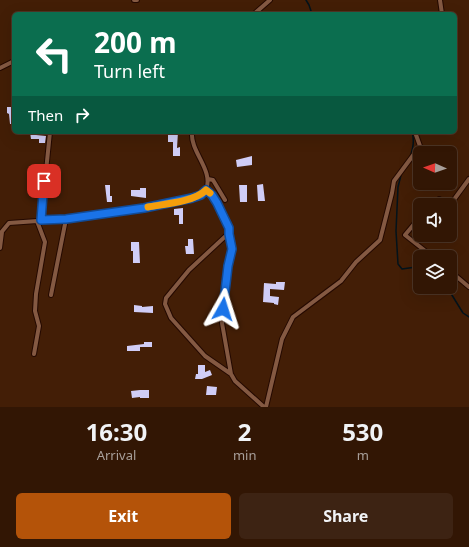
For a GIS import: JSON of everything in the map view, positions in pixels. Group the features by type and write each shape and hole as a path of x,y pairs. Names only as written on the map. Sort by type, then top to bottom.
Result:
{"street":[{"path":"256,12 270,0"},
{"path":"440,0 442,12"},
{"path":"0,68 12,62"},
{"path":"34,354 39,326 35,311 36,294 45,242 39,220 50,134"},
{"path":"0,248 1,233 9,223 66,219 144,208 201,195 206,190 208,179 200,158 193,146 192,134"},
{"path":"206,190 212,195 226,221 229,228 232,249 228,266 222,323 231,374 235,381 265,407 282,339 293,318 341,281 356,262 380,240 394,181 420,146 416,134"},
{"path":"208,179 213,180 225,200"},
{"path":"455,198 469,179"},
{"path":"50,295 66,219"},
{"path":"413,226 405,235 413,241"},
{"path":"229,234 189,270 166,298 165,304 171,318 194,345 205,356 231,374"},
{"path":"414,242 424,250"},
{"path":"457,277 469,287"}],"building":[{"path":"7,107 12,107 12,124 10,124 9,114 7,113"},
{"path":"30,134 46,136 45,143 39,143 39,139 31,139"},
{"path":"168,134 178,134 177,148 180,147 180,156 173,156 173,142 168,142"},
{"path":"252,156 252,165 237,167 236,160"},
{"path":"263,184 265,201 258,201 257,185"},
{"path":"105,185 110,185 110,196 112,196 112,202 107,202"},
{"path":"239,185 247,185 247,202 240,202"},
{"path":"140,188 146,188 146,198 131,196 131,190 140,190"},
{"path":"183,208 183,224 179,224 179,215 174,215 174,209"},
{"path":"188,239 193,239 194,254 186,254 185,246 188,246"},
{"path":"131,242 139,242 140,263 133,263"},
{"path":"276,282 285,282 284,290 270,289 270,296 279,297 278,305 263,302 264,283 276,284"},
{"path":"134,305 142,307 153,306 153,313 134,312"},
{"path":"144,342 152,342 152,347 140,347 140,351 127,351 127,346 144,344"},
{"path":"198,365 205,365 205,372 210,370 212,375 202,379 195,379 196,374 198,374"},
{"path":"207,386 217,387 216,395 206,395"},
{"path":"149,390 149,398 132,398 131,391"}],"waterway":[{"path":"306,0 311,12"},
{"path":"410,157 413,145 412,134"},
{"path":"401,175 398,187 396,231 398,264 402,269 413,267"},
{"path":"451,294 463,313 469,317"}],"slow traffic":[{"path":"148,207 192,198 201,195 206,190 210,193"}],"route":[{"path":"44,181 41,220 66,219 144,208 192,198 201,195 206,190 212,195 217,203 230,232 229,234 232,249 228,266 223,309"}]}
